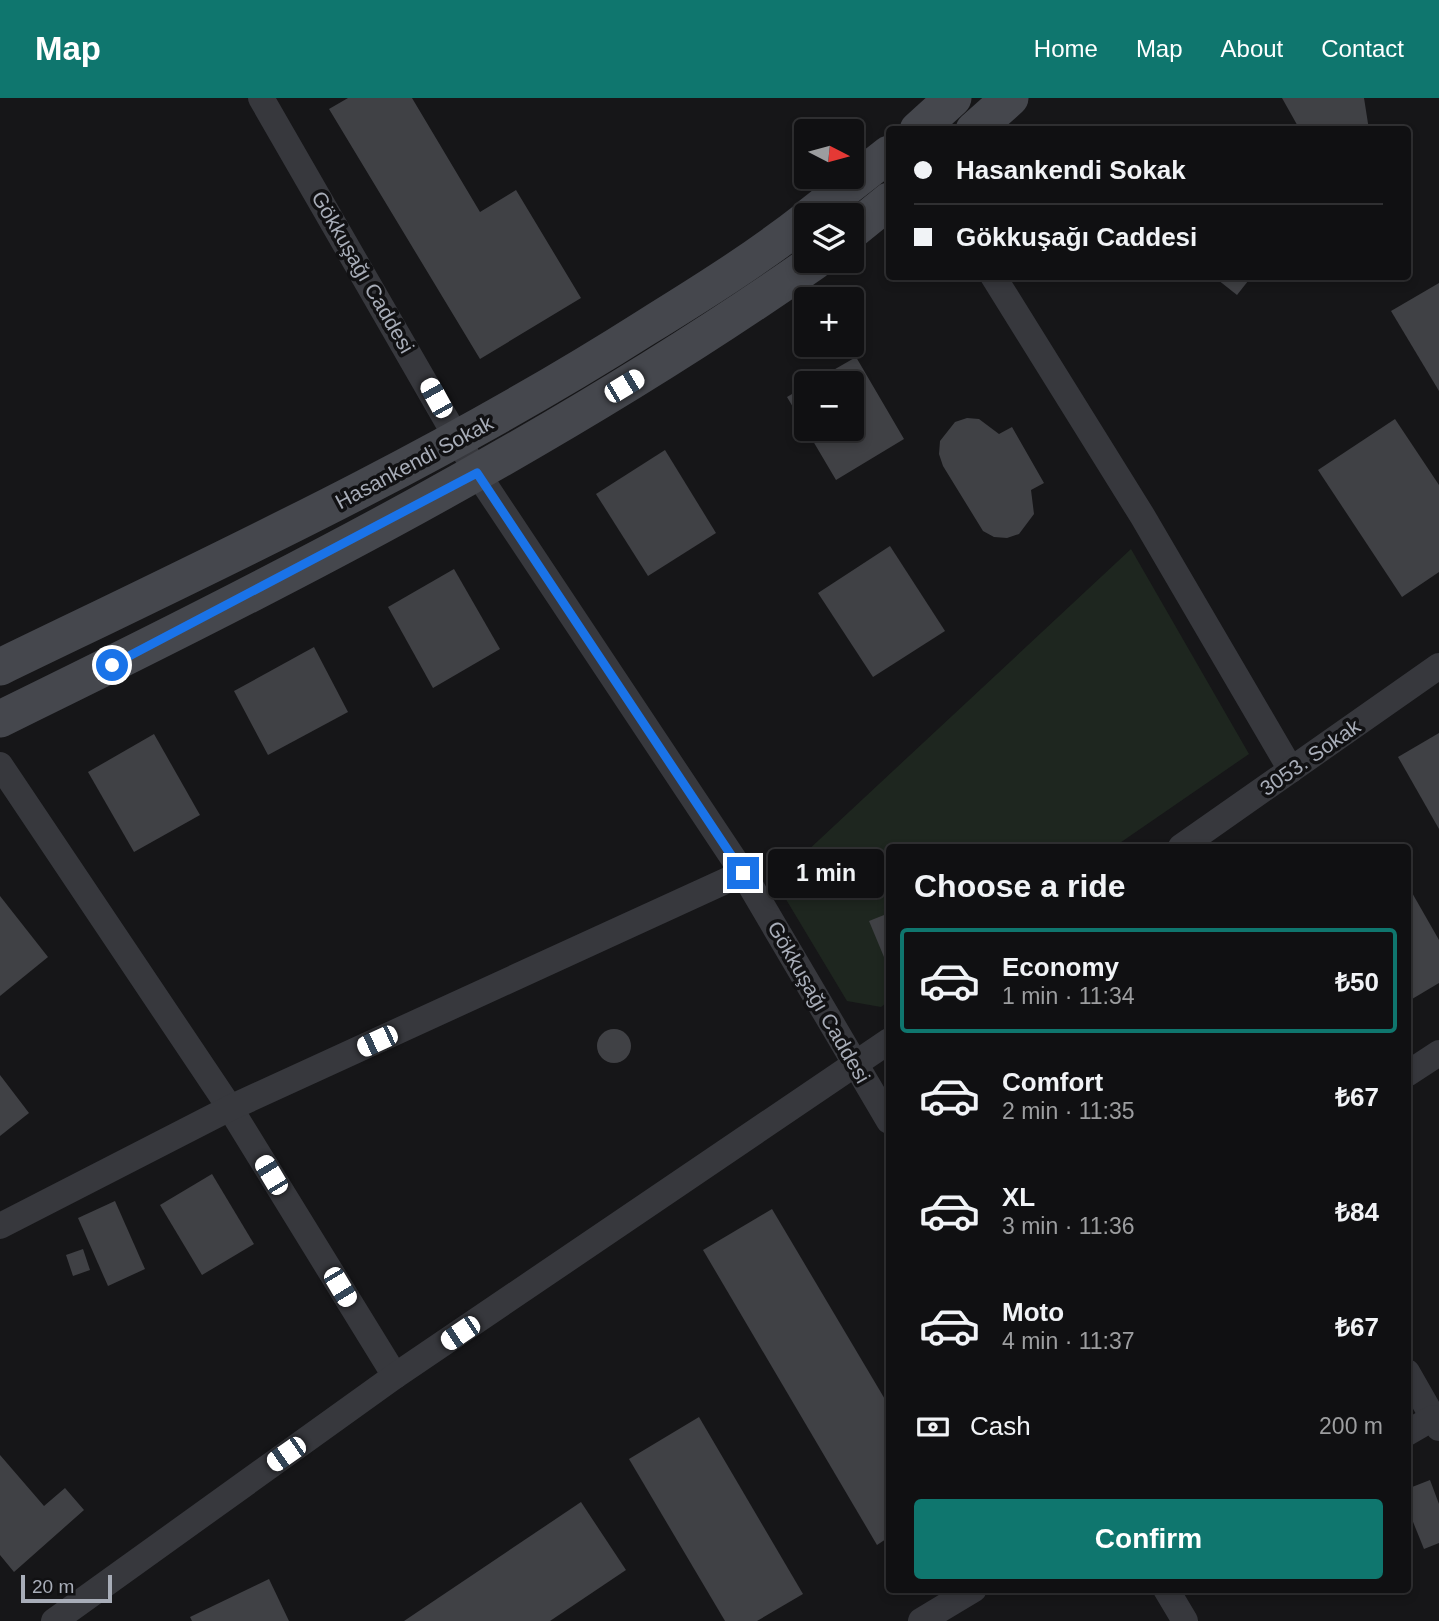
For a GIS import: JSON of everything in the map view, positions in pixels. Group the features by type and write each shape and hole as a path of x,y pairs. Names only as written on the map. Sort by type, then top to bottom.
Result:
{"main road":[{"path":"922,126 953,98"},
{"path":"978,126 1010,98"},
{"path":"826,203 886,156"},
{"path":"864,221 886,203"},
{"name":"Hasankendi Sokak","path":"0,667 324,510 459,439 632,337 794,228"},
{"name":"Hasankendi Sokak","path":"0,719 134,654 477,473 662,363 797,273"}],"street":[{"name":"Gökkuşağı Caddesi","path":"261,98 477,473 743,873 886,1116"},
{"path":"995,280 1143,517 1291,770"},
{"name":"3053. Sokak","path":"1185,844 1439,666"},
{"path":"0,765 230,1108 395,1376"},
{"path":"0,1226 230,1108 743,873"},
{"path":"54,1621 395,1376 886,1043"},
{"path":"1411,1071 1439,1053"},
{"path":"1411,1379 1436,1423 1411,1432"},
{"path":"921,1621 967,1593"},
{"path":"1168,1593 1185,1621"}],"shaded area":[{"path":"1131,549 1249,754 1118,844 886,844 886,1003 881,1007 847,1001 775,881"}],"building":[{"path":"348,98 412,98 480,212 516,190 581,298 480,359 329,109"},
{"path":"1282,98 1364,98 1368,126 1298,126"},
{"path":"1218,280 1249,280 1237,295"},
{"path":"1439,283 1439,391 1391,311"},
{"path":"856,357 904,439 836,480 813,441 864,441 864,371 832,371"},
{"path":"794,393 794,409 787,397"},
{"path":"967,418 979,419 999,434 1012,427 1044,483 1031,490 1034,514 1019,534 1007,538 994,537 983,531 943,466 939,454 940,441 955,422"},
{"path":"1395,419 1439,485 1439,572 1402,597 1318,470"},
{"path":"665,450 716,533 648,576 596,494"},
{"path":"890,546 945,631 873,677 818,593"},
{"path":"454,569 500,649 433,688 388,607"},
{"path":"314,647 348,712 268,755 234,691"},
{"path":"1439,733 1439,829 1398,757"},
{"path":"154,734 200,815 134,852 88,772"},
{"path":"1411,891 1439,940 1439,983 1411,1000"},
{"path":"0,896 48,957 0,996"},
{"path":"886,914 886,956 884,957 869,921"},
{"path":"614,1029 626,1034 631,1046 626,1058 614,1063 602,1058 597,1046 602,1034"},
{"path":"0,1075 29,1113 0,1136"},
{"path":"212,1174 254,1244 202,1275 160,1205"},
{"path":"115,1201 145,1269 108,1286 78,1218"},
{"path":"772,1209 886,1401 886,1539 877,1545 703,1250"},
{"path":"83,1249 90,1270 73,1276 66,1255"},
{"path":"699,1417 803,1594 757,1621 725,1621 629,1459"},
{"path":"0,1455 44,1506 65,1488 84,1510 14,1572 0,1555"},
{"path":"1430,1480 1439,1504 1439,1543 1424,1549 1411,1517 1411,1487"},
{"path":"581,1502 626,1570 550,1621 404,1621"},
{"path":"269,1579 289,1621 192,1621 190,1617"}],"route":[{"path":"112,665 477,473 743,873"}]}
